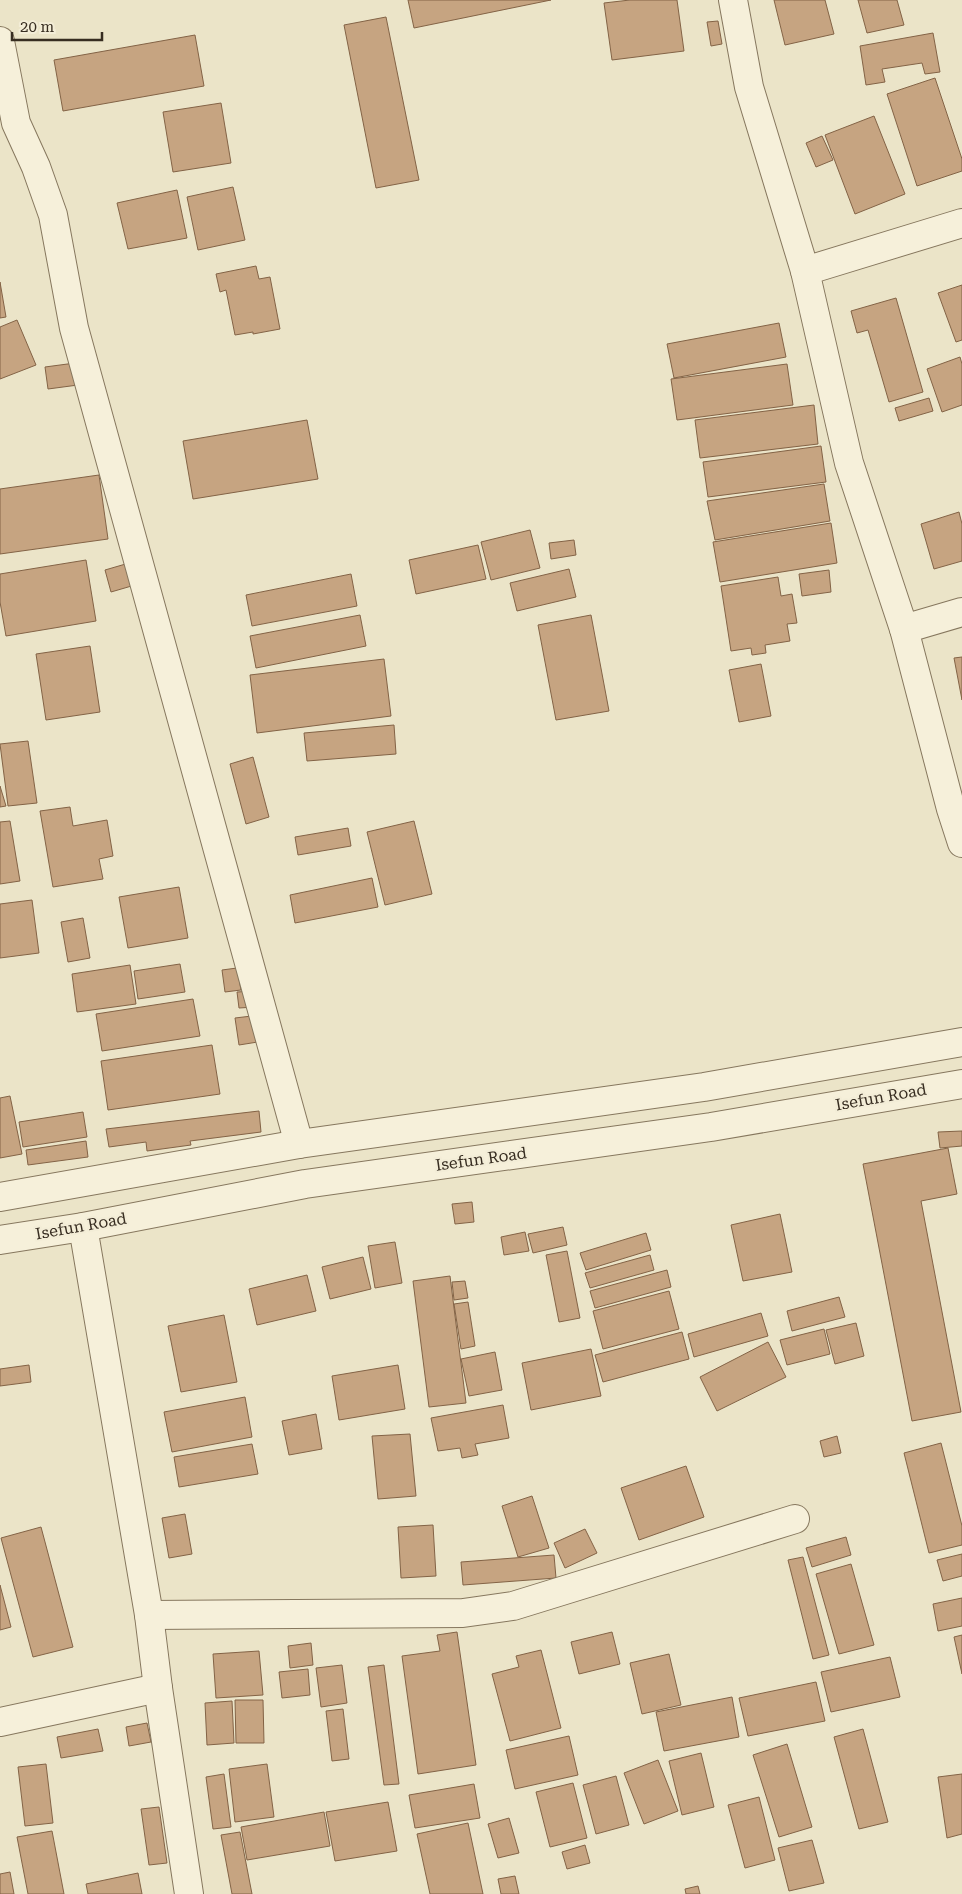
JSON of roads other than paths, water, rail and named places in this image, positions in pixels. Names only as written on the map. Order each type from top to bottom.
[{"type":"street","points":[[733,0],[749,87],[805,271],[849,463],[904,629],[951,809],[962,843]]},
{"type":"street","points":[[0,41],[8,125],[36,167],[53,215],[74,328],[299,1144]]},
{"type":"street","points":[[805,271],[962,223]]},
{"type":"street","points":[[904,629],[962,612]]},
{"type":"street","points":[[0,1198],[299,1144],[704,1087],[962,1042]]},
{"type":"street","name":"Isefun Road","points":[[0,1240],[82,1227],[305,1184],[711,1127],[962,1084]]},
{"type":"street","points":[[82,1227],[149,1614],[158,1688],[189,1894]]},
{"type":"street","points":[[149,1614],[463,1613],[513,1606],[795,1519]]},
{"type":"street","points":[[0,1722],[158,1688]]}]
